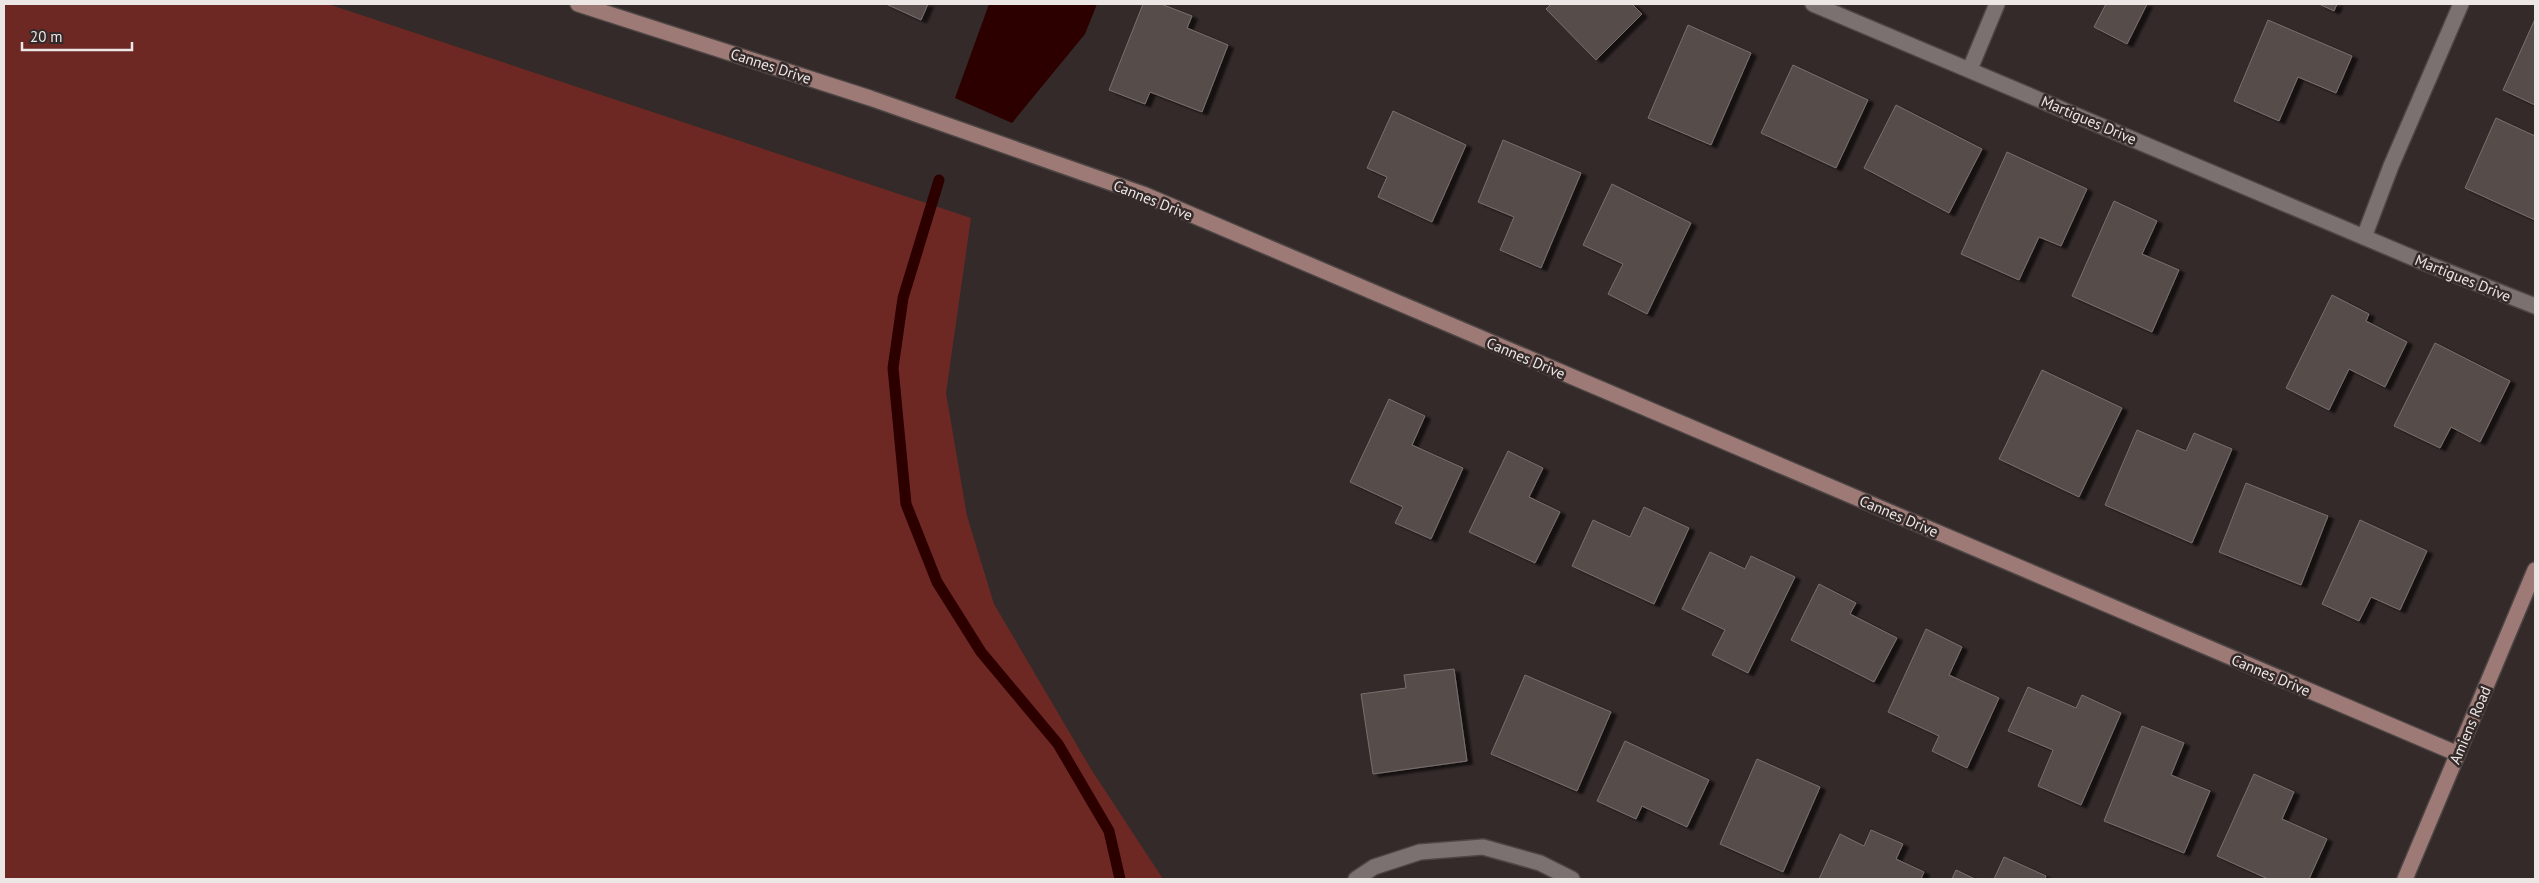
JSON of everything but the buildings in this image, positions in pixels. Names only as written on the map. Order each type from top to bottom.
[{"type":"street","name":"Cannes Drive","points":[[578,4],[870,98],[1142,194],[2458,754]]},
{"type":"street","name":"Martigues Drive","points":[[1813,4],[2364,237],[2535,306]]},
{"type":"street","points":[[1970,69],[1997,4]]},
{"type":"street","points":[[2364,237],[2391,166],[2461,4]]},
{"type":"street","name":"Amiens Road","points":[[2405,879],[2535,570]]},
{"type":"street","points":[[1356,879],[1374,867],[1420,852],[1484,847],[1540,863],[1572,879]]},
{"type":"shaded area","points":[[4,4],[328,4],[971,218],[946,393],[967,516],[994,604],[1091,769],[1163,879],[4,879]]},
{"type":"shaded area","points":[[989,4],[1097,4],[1085,34],[1012,123],[955,98]]},
{"type":"waterway","points":[[939,180],[903,298],[893,368],[906,504],[937,582],[981,652],[1058,744],[1109,831],[1120,879]]}]
